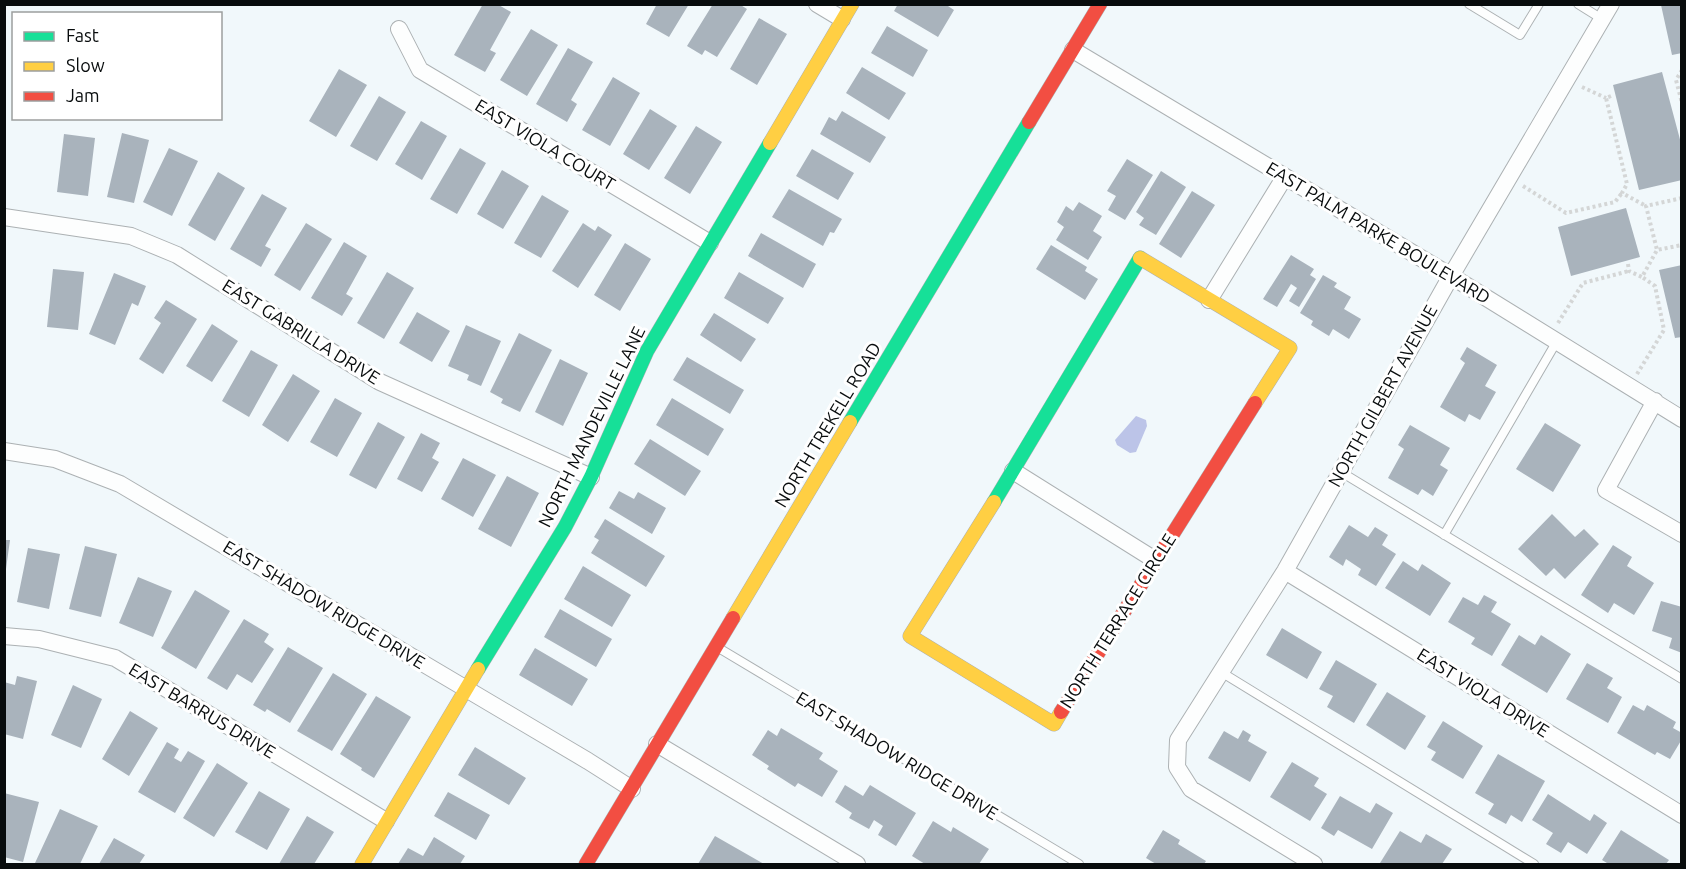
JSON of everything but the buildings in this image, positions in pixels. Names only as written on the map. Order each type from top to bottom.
[{"type":"street","points":[[817,4],[842,19]]},
{"type":"street","name":"NORTH MANDEVILLE LANE","points":[[362,864],[565,527],[591,477],[647,351],[852,4]]},
{"type":"street","name":"NORTH TREKELL ROAD","points":[[586,864],[1100,4]]},
{"type":"street","name":"NORTH GILBERT AVENUE","points":[[1314,864],[1191,789],[1178,767],[1178,740],[1285,571],[1451,276],[1607,12]]},
{"type":"street","name":"EAST VIOLA COURT","points":[[399,29],[420,70],[710,243]]},
{"type":"street","name":"EAST PALM PARKE BOULEVARD","points":[[1072,51],[1451,276],[1682,418]]},
{"type":"street","points":[[1209,300],[1284,178]]},
{"type":"street","name":"EAST GABRILLA DRIVE","points":[[4,217],[131,236],[177,255],[380,382],[591,477]]},
{"type":"street","name":"NORTH TERRACE CIRCLE","points":[[1140,258],[1290,348],[1054,724],[910,636],[1013,471],[1140,258]]},
{"type":"street","points":[[1655,401],[1606,490],[1682,534]]},
{"type":"street","name":"EAST SHADOW RIDGE DRIVE","points":[[4,451],[55,459],[120,484],[632,789]]},
{"type":"street","points":[[1013,471],[1155,560]]},
{"type":"street","name":"EAST VIOLA DRIVE","points":[[1285,571],[1682,815]]},
{"type":"street","name":"EAST BARRUS DRIVE","points":[[4,636],[39,639],[115,658],[386,821]]},
{"type":"street","points":[[657,744],[857,864]]},
{"type":"lane","points":[[1469,4],[1520,35],[1539,4]]},
{"type":"lane","points":[[1578,4],[1607,12]]},
{"type":"lane","points":[[1444,535],[1553,339]]},
{"type":"lane","points":[[1341,472],[1682,679]]},
{"type":"lane","name":"EAST SHADOW RIDGE DRIVE","points":[[716,647],[1078,864]]},
{"type":"lane","points":[[1221,672],[1534,864]]},
{"type":"path","points":[[1682,70],[1676,80],[1682,103]]},
{"type":"path","points":[[1567,79],[1606,98],[1611,96]]},
{"type":"path","points":[[1509,177],[1566,213],[1615,202],[1627,184],[1606,98]]},
{"type":"path","points":[[1622,193],[1646,206],[1682,198]]},
{"type":"path","points":[[1642,277],[1657,250],[1646,206]]},
{"type":"path","points":[[1657,250],[1682,245]]},
{"type":"path","points":[[1628,264],[1629,271]]},
{"type":"path","points":[[1553,339],[1583,283],[1629,271],[1642,277],[1655,286],[1664,330],[1630,386]]},
{"type":"water","points":[[1136,416],[1146,420],[1147,426],[1136,452],[1130,453],[1117,445],[1115,440]]},
{"type":"traffic: fast","points":[[850,422],[1029,122]]},
{"type":"traffic: fast","points":[[478,669],[565,527],[591,477],[647,351],[770,143]]},
{"type":"traffic: fast","points":[[994,502],[1140,258]]},
{"type":"traffic: slow","points":[[770,143],[852,4]]},
{"type":"traffic: slow","points":[[1140,258],[1290,348],[1255,403]]},
{"type":"traffic: slow","points":[[733,618],[850,422]]},
{"type":"traffic: slow","points":[[994,502],[910,636],[1054,724],[1061,712]]},
{"type":"traffic: slow","points":[[362,864],[478,669]]},
{"type":"traffic: jam","points":[[1029,122],[1100,4]]},
{"type":"traffic: jam","points":[[1061,712],[1255,403]]},
{"type":"traffic: jam","points":[[586,864],[733,618]]}]
